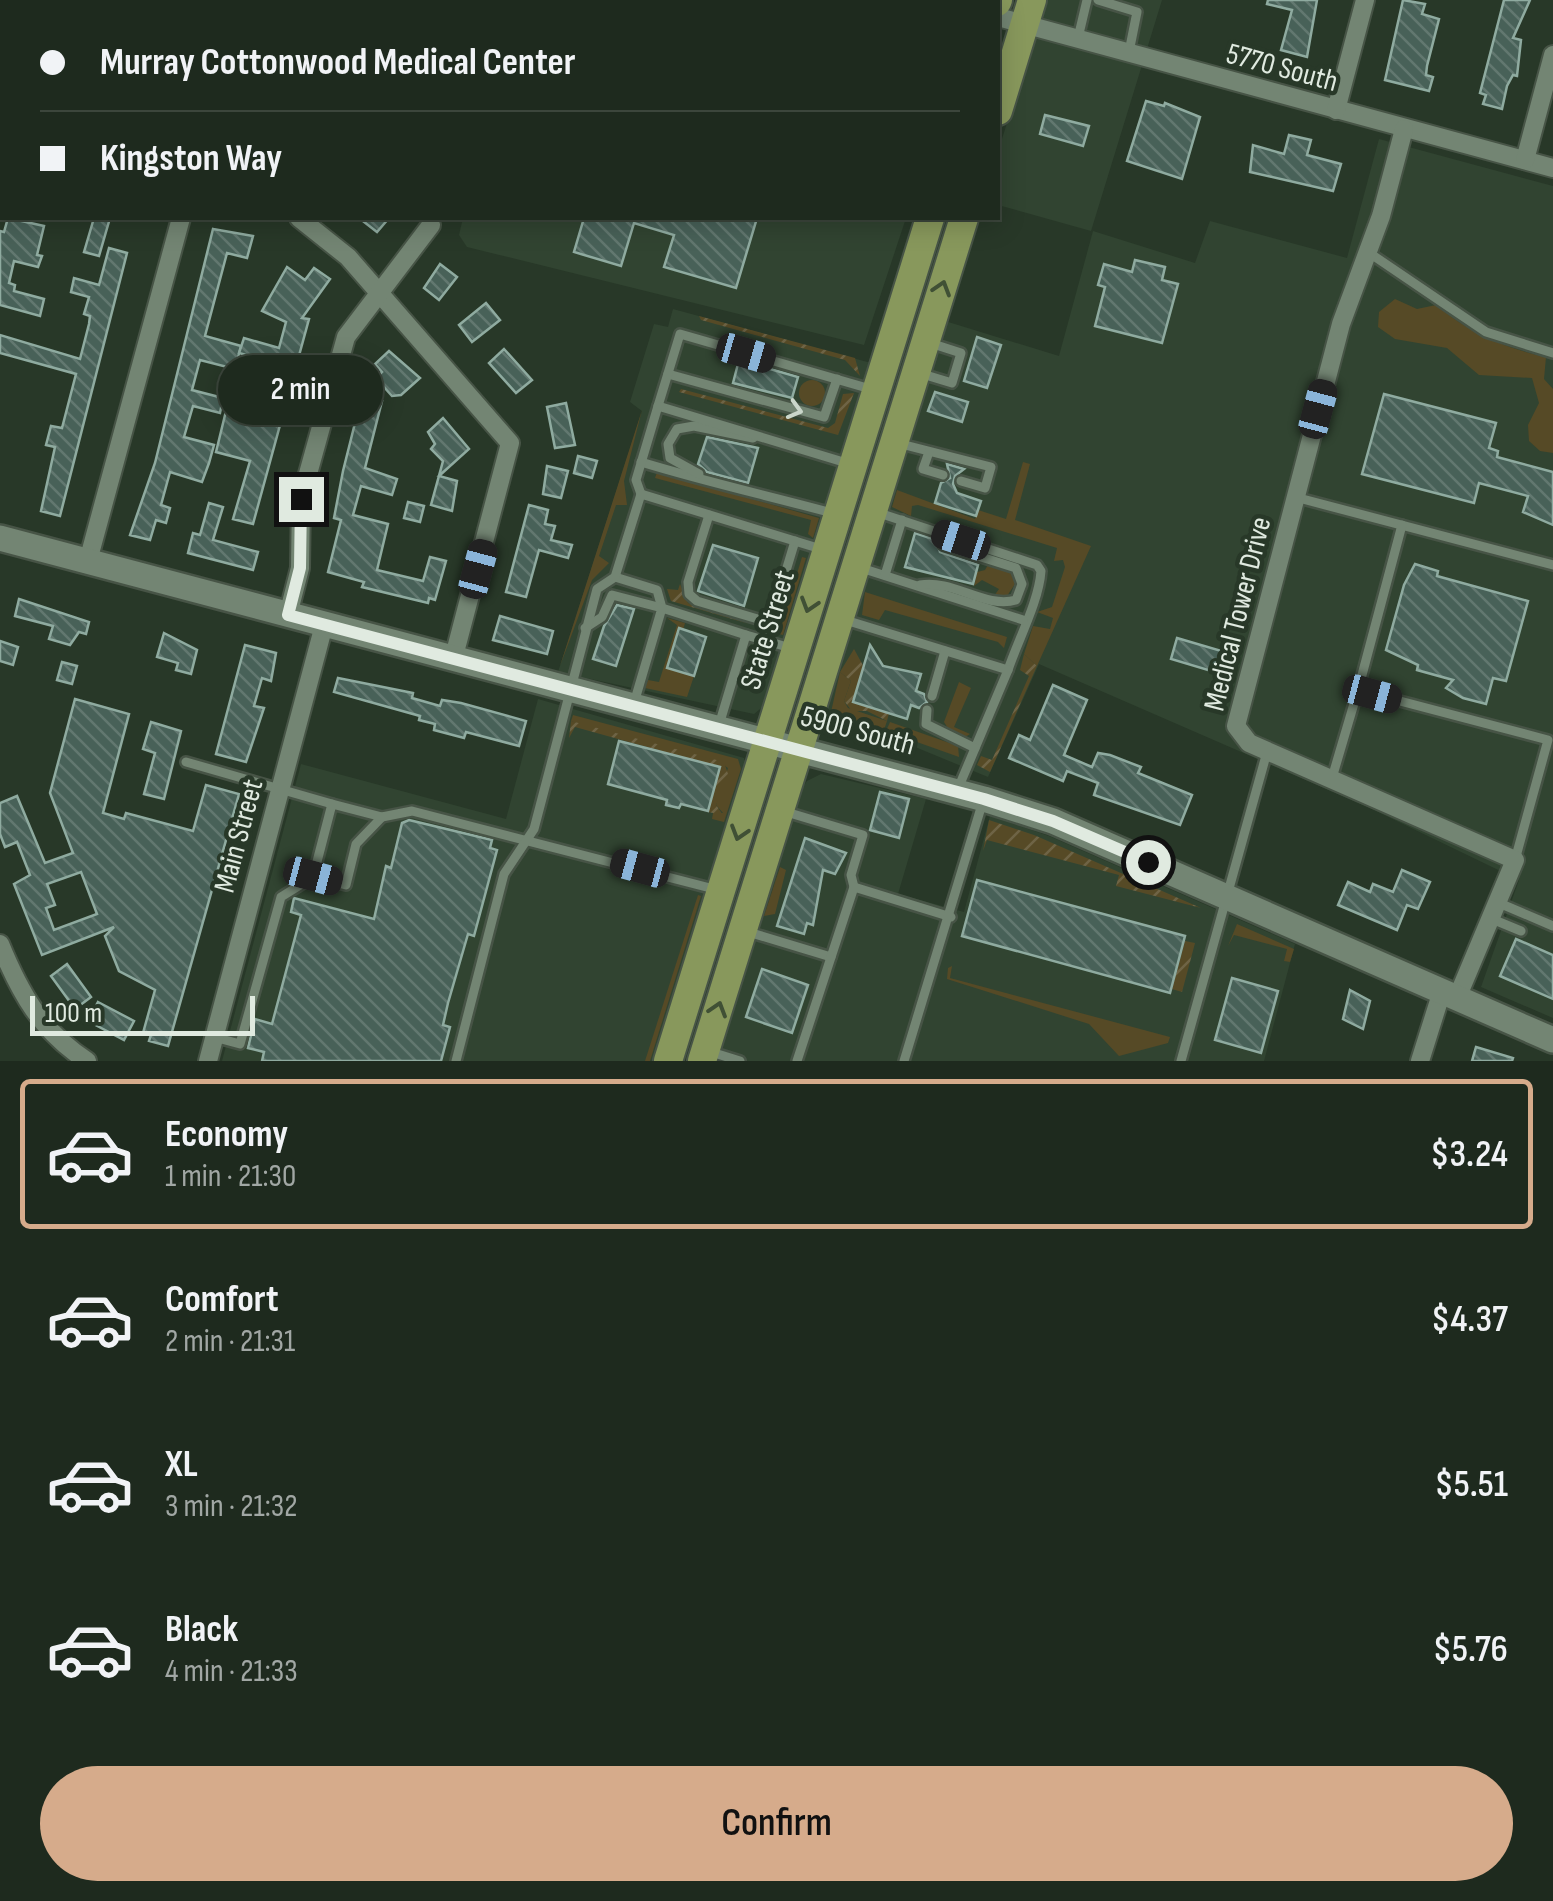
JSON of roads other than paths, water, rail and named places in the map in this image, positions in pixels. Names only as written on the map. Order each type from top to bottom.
[{"type":"main road","points":[[1000,101],[1018,14]]},
{"type":"main road","name":"State Street","points":[[668,1061],[929,220]]},
{"type":"main road","points":[[704,1056],[963,220]]},
{"type":"main road","name":"5900 South","points":[[0,538],[799,748],[1053,821],[1553,1040]]},
{"type":"street","points":[[1336,110],[1366,0]]},
{"type":"street","name":"5770 South","points":[[1018,14],[1078,41],[1553,168]]},
{"type":"street","points":[[1525,160],[1553,55]]},
{"type":"street","name":"Medical Tower Drive","points":[[1404,129],[1295,497],[1236,722],[1242,738],[1267,752],[1516,860]]},
{"type":"street","points":[[88,562],[180,220]]},
{"type":"street","points":[[302,220],[331,239],[510,443],[453,660]]},
{"type":"street","points":[[288,615],[300,568],[301,499],[346,336],[431,225]]},
{"type":"street","name":"Main Street","points":[[208,1061],[324,625]]},
{"type":"street","points":[[1420,1061],[1449,994],[1495,911],[1516,860]]},
{"type":"street","points":[[1,947],[36,1017],[87,1061]]},
{"type":"lane","points":[[1078,41],[1087,0]]},
{"type":"lane","points":[[1098,0],[1138,12],[1128,55]]},
{"type":"lane","points":[[1365,251],[1486,332],[1553,353]]},
{"type":"lane","points":[[456,1061],[504,874],[534,829],[597,589],[615,577],[641,494],[636,480],[680,334],[876,390]]},
{"type":"lane","points":[[668,374],[824,417],[837,379]]},
{"type":"lane","points":[[658,406],[853,465]]},
{"type":"lane","points":[[743,491],[682,467],[670,458],[668,444],[676,429],[686,425],[761,438]]},
{"type":"lane","points":[[894,442],[991,467],[985,488],[961,480]]},
{"type":"lane","points":[[928,452],[923,470],[943,475]]},
{"type":"lane","points":[[641,462],[838,515]]},
{"type":"lane","points":[[641,494],[826,551]]},
{"type":"lane","points":[[1295,497],[1553,566]]},
{"type":"lane","points":[[873,511],[1037,566],[1041,571],[1038,594],[1024,620],[1008,670],[957,792]]},
{"type":"lane","points":[[710,515],[688,582],[689,594],[696,601],[770,624]]},
{"type":"lane","points":[[902,520],[914,536]]},
{"type":"lane","points":[[886,575],[902,520]]},
{"type":"lane","points":[[1331,780],[1402,525]]},
{"type":"lane","points":[[765,640],[795,541]]},
{"type":"lane","points":[[943,545],[1016,568],[1022,584],[1016,600],[1024,620]]},
{"type":"lane","points":[[856,566],[1024,620]]},
{"type":"lane","points":[[615,577],[658,590],[662,608],[633,706]]},
{"type":"lane","points":[[920,586],[938,582],[1005,602],[1016,600]]},
{"type":"lane","points":[[585,628],[602,618],[612,595],[796,650]]},
{"type":"lane","points":[[839,618],[1008,670]]},
{"type":"lane","points":[[718,728],[746,634]]},
{"type":"lane","points":[[932,696],[946,651]]},
{"type":"lane","points":[[1358,690],[1548,740],[1516,860]]},
{"type":"lane","points":[[927,710],[926,724],[975,748]]},
{"type":"lane","points":[[1180,1061],[1267,752]]},
{"type":"lane","points":[[186,762],[382,817],[412,811],[720,891]]},
{"type":"lane","points":[[904,1061],[984,799]]},
{"type":"lane","points":[[214,1037],[240,1044],[281,897],[313,876],[332,804]]},
{"type":"lane","points":[[780,810],[863,835],[851,875],[854,887],[797,1061]]},
{"type":"lane","points":[[313,876],[346,885],[356,844],[382,817]]},
{"type":"lane","points":[[854,887],[951,917]]},
{"type":"lane","points":[[254,890],[281,897]]},
{"type":"lane","points":[[1495,911],[1553,926]]},
{"type":"lane","points":[[1495,911],[1521,932]]},
{"type":"lane","points":[[743,930],[830,957]]},
{"type":"lane","points":[[228,984],[255,992]]},
{"type":"lane","points":[[704,1056],[740,1061]]}]
